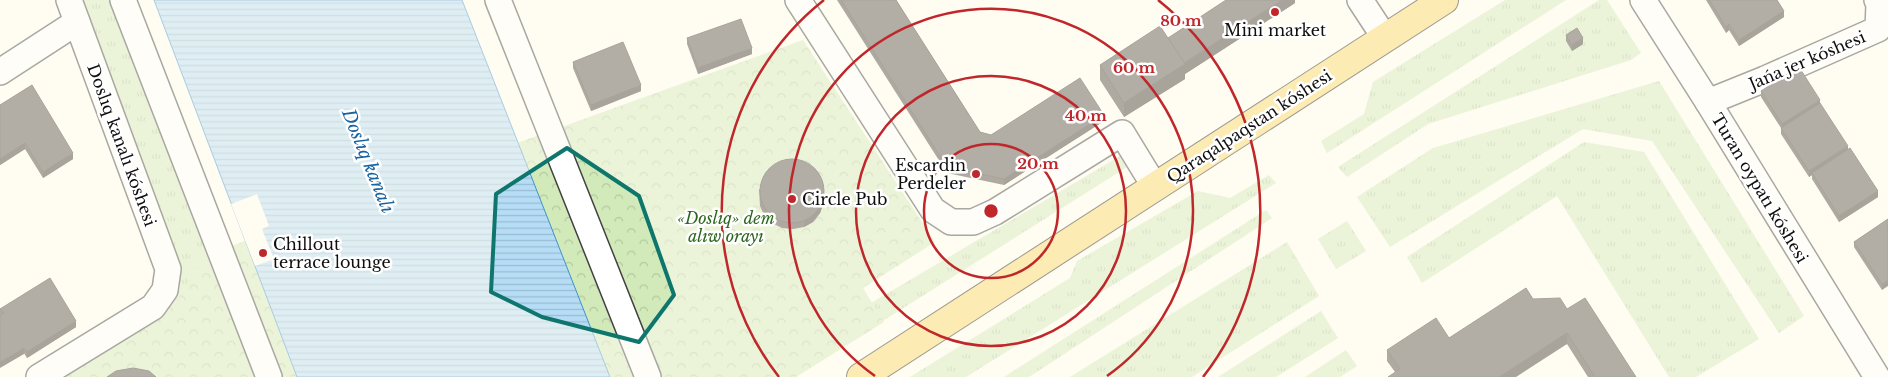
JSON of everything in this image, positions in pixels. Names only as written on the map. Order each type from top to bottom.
[{"type":"main road","name":"Qaraqalpaqstan kóshesi","points":[[861,377],[1444,0]]},
{"type":"street","points":[[123,0],[268,377]]},
{"type":"street","points":[[498,0],[648,377]]},
{"type":"street","points":[[798,0],[933,210],[951,222],[973,222],[995,212],[1122,133],[1155,187]]},
{"type":"street","points":[[1360,0],[1385,38]]},
{"type":"street","name":"Turan oypatı kóshesi","points":[[1643,0],[1877,377]]},
{"type":"street","name":"Jańa jer kóshesi","points":[[1708,102],[1878,29],[1879,4],[1877,0]]},
{"type":"street","points":[[0,72],[73,11]]},
{"type":"street","name":"Doslıq kanalı kóshesi","points":[[39,377],[153,308],[165,290],[168,269],[73,11]]},
{"type":"highlighted area","points":[[567,148],[639,196],[674,295],[639,342],[542,317],[491,292],[496,194]]},
{"type":"green space","points":[[81,0],[115,0],[212,260],[149,366],[70,377],[170,307],[180,288],[179,263]]},
{"type":"green space","points":[[1505,0],[1566,0],[1327,153],[1321,141],[1364,114],[1373,82]]},
{"type":"green space","points":[[1599,0],[1607,0],[1641,53],[1631,60],[1428,124],[1347,177],[1338,167]]},
{"type":"green space","name":"«Doslıq» dem alıw orayı","points":[[803,40],[935,242],[863,288],[884,322],[796,377],[55,377],[177,300],[206,255]]},
{"type":"green space","points":[[1659,81],[1804,316],[1779,333],[1652,141],[1583,129],[1390,247],[1357,197],[1433,148]]},
{"type":"green space","points":[[1584,142],[1644,152],[1759,339],[1696,377],[1669,377],[1557,196],[1422,283],[1407,257]]},
{"type":"green space","points":[[1120,156],[1127,167],[794,377],[751,377],[749,375]]},
{"type":"green space","points":[[1269,175],[1276,183],[966,377],[910,377],[1070,278],[1077,261],[1198,191],[1230,198]]},
{"type":"green space","points":[[1266,210],[1272,218],[1029,377],[1004,377]]},
{"type":"green space","points":[[1347,221],[1366,251],[1336,269],[1318,239]]},
{"type":"green space","points":[[1287,242],[1319,296],[1192,377],[1070,377]]},
{"type":"green space","points":[[1321,311],[1338,338],[1276,377],[1218,377]]},
{"type":"green space","points":[[1346,350],[1357,366],[1340,377],[1305,377]]},
{"type":"water","name":"Doslıq kanalı","points":[[154,0],[462,0],[610,377],[297,377]]},
{"type":"pier","points":[[257,194],[269,226],[262,229],[274,259],[255,266],[231,204]]},
{"type":"building","points":[[841,0],[896,0],[980,132],[991,135],[1080,78],[1104,115],[1004,179],[947,167]]},
{"type":"building","points":[[1226,0],[1282,0],[1184,63],[1168,38]]},
{"type":"building","points":[[1709,0],[1777,0],[1784,11],[1739,40],[1729,24],[1726,27]]},
{"type":"building","points":[[741,19],[752,48],[698,68],[687,38]]},
{"type":"building","points":[[1160,26],[1185,64],[1124,103],[1100,65]]},
{"type":"building","points":[[1577,28],[1583,38],[1572,45],[1566,35]]},
{"type":"building","points":[[623,42],[641,85],[591,105],[573,62]]},
{"type":"building","points":[[1799,67],[1820,100],[1782,124],[1761,91]]},
{"type":"building","points":[[32,85],[73,153],[43,172],[25,143],[0,159],[0,105]]},
{"type":"building","points":[[1820,103],[1848,146],[1809,171],[1781,128]]},
{"type":"building","points":[[1850,148],[1878,191],[1839,216],[1812,173]]},
{"type":"building","name":"Circle Pub","points":[[786,159],[798,159],[815,168],[822,179],[824,191],[822,203],[815,214],[798,223],[786,223],[774,218],[765,209],[760,197],[760,185],[765,173],[774,164]]},
{"type":"building","points":[[1888,219],[1888,280],[1882,284],[1854,242]]},
{"type":"building","points":[[50,278],[76,321],[27,352],[24,348],[0,362],[0,315],[4,313],[0,309]]},
{"type":"building","points":[[1526,288],[1533,299],[1560,298],[1567,309],[1585,298],[1636,377],[1595,377],[1567,333],[1499,377],[1388,377],[1400,369],[1387,350],[1436,318],[1449,338]]},
{"type":"building","points":[[133,368],[149,371],[156,377],[107,377],[116,371]]},
{"type":"place","name":"Mini market","points":[[1275,12]]},
{"type":"place","name":"Escardin Perdeler","points":[[976,174]]},
{"type":"place","name":"Circle Pub","points":[[792,199]]},
{"type":"place","name":"Chillout terrace lounge","points":[[263,253]]}]
